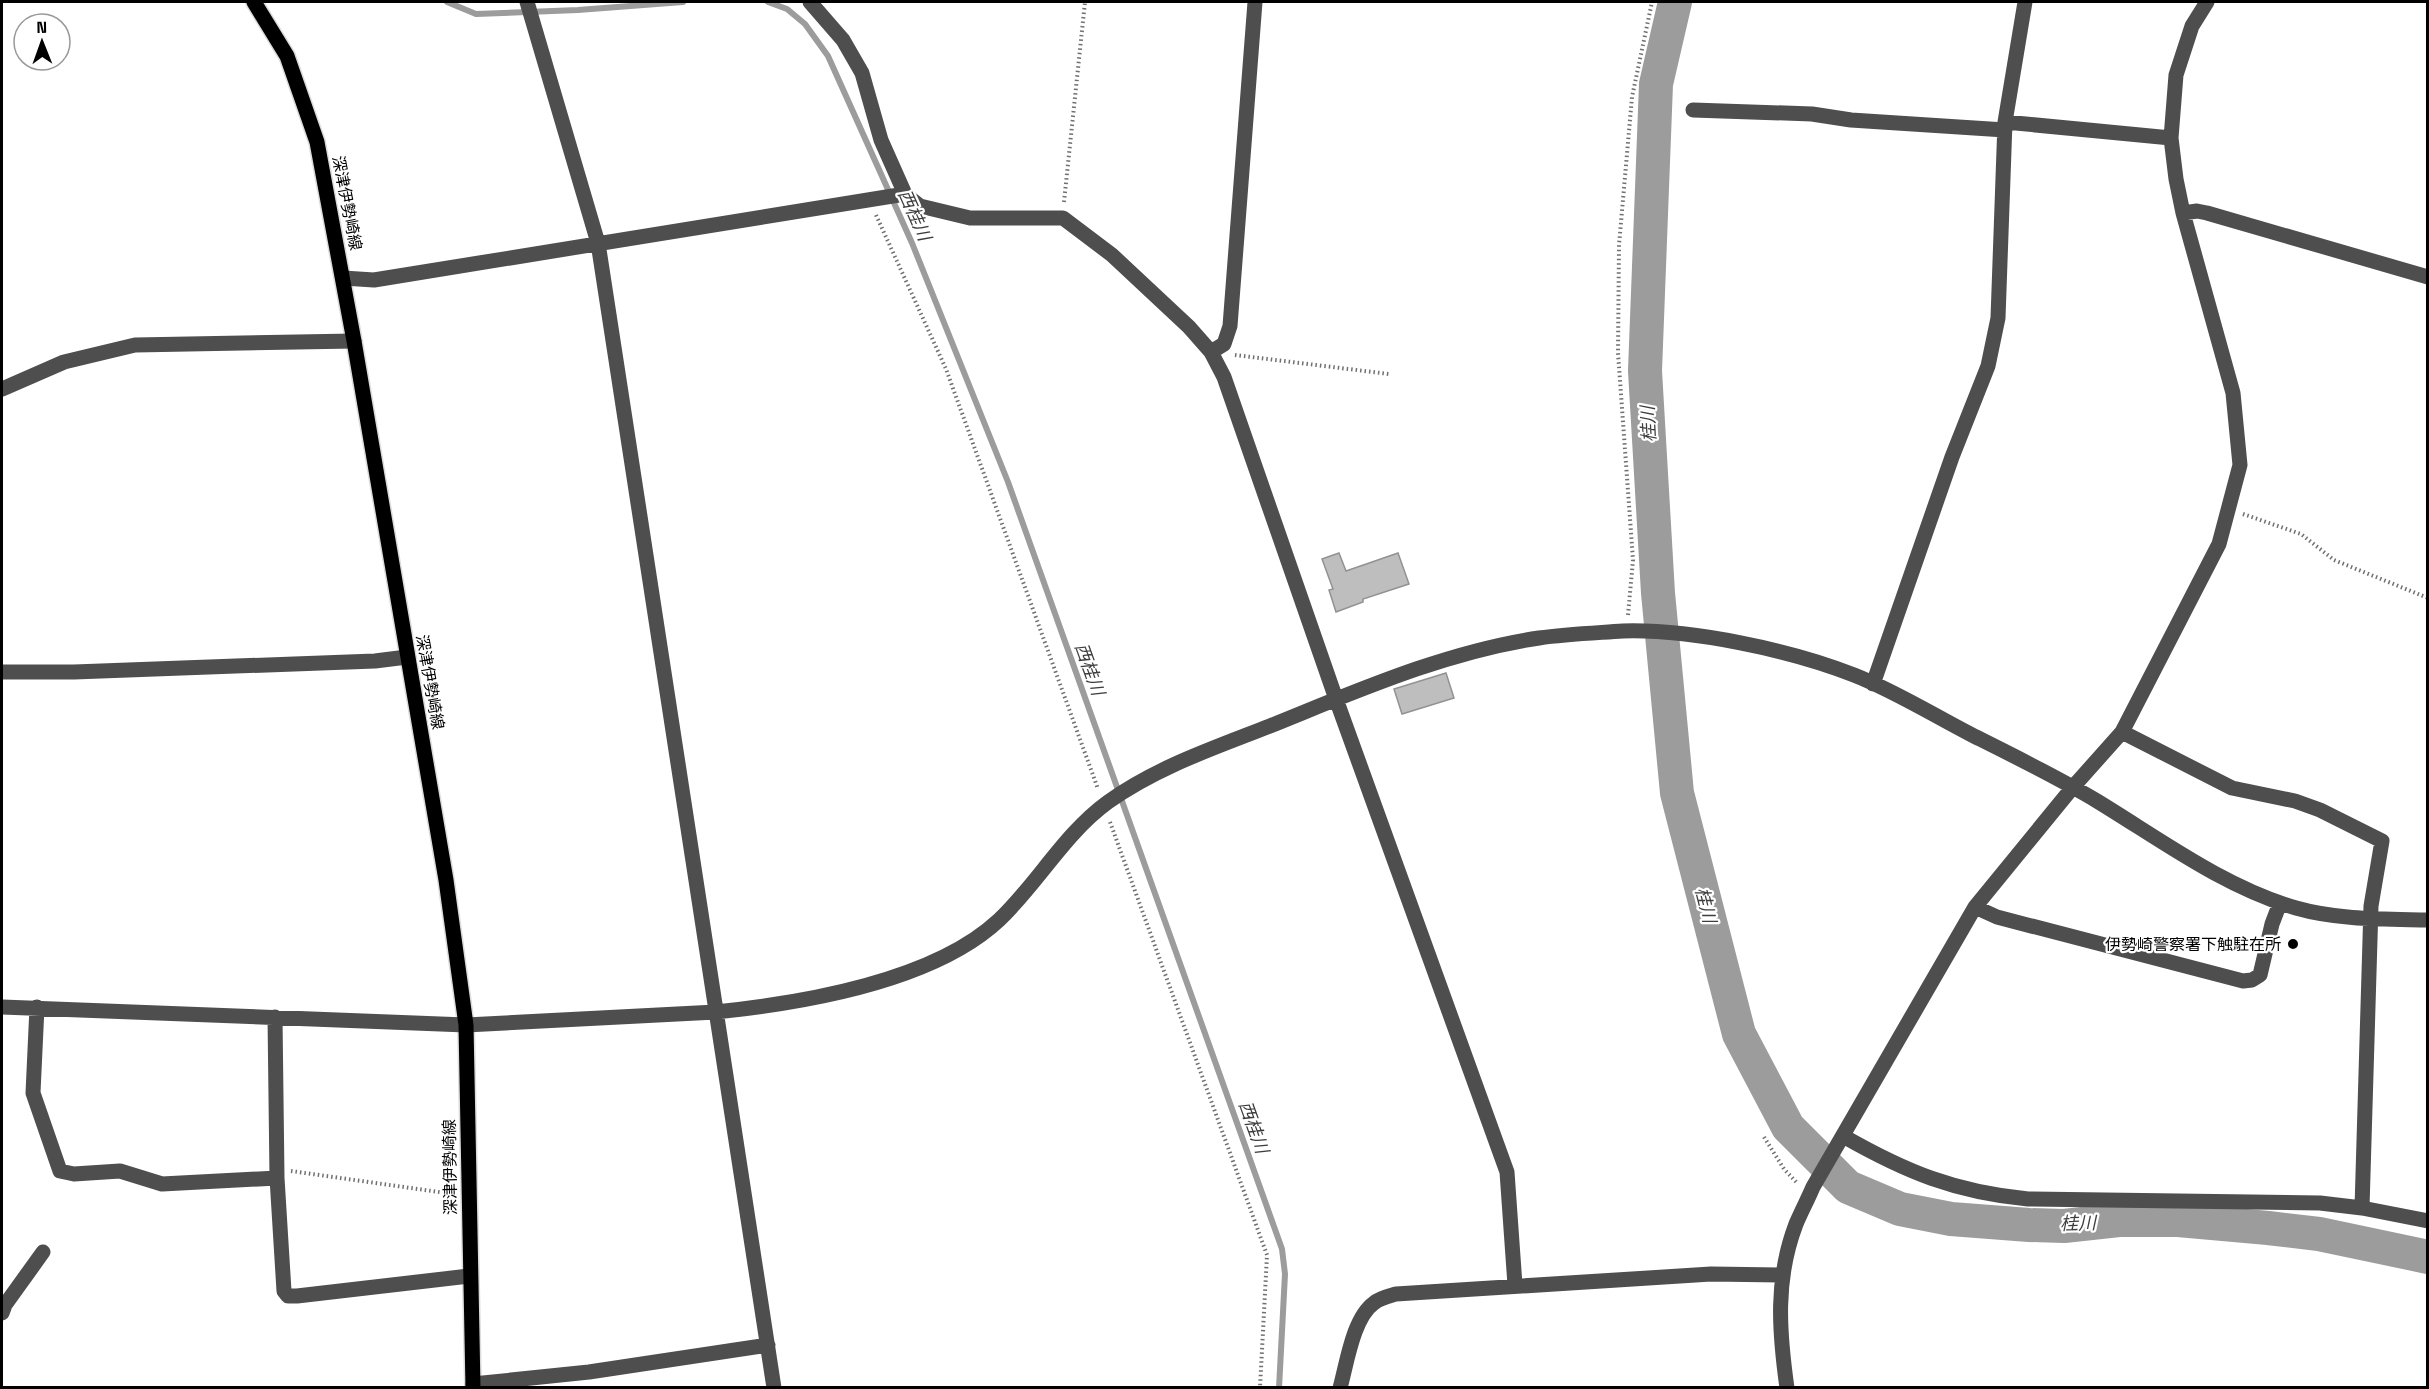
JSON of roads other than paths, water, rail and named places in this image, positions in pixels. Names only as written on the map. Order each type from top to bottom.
[{"type":"main road","name":"深津伊勢崎線","points":[[254,2],[287,56],[317,142],[343,278],[446,880],[466,1025],[473,1386]]},
{"type":"street","points":[[527,2],[598,243],[774,1388]]},
{"type":"street","points":[[810,2],[843,40],[862,73],[881,140],[902,194],[920,206],[970,218],[1063,218],[1112,255],[1189,327],[1211,352],[1224,377],[1336,699],[1507,1172],[1515,1285]]},
{"type":"street","points":[[1211,352],[1224,344],[1230,326],[1255,2]]},
{"type":"street","points":[[1873,684],[1952,457],[1988,366],[1998,318],[2005,126],[2025,2]]},
{"type":"street","points":[[1787,1388],[1779,1317],[1781,1275],[1796,1223],[1812,1190],[1975,908],[2073,787],[2122,732],[2219,544],[2240,465],[2233,393],[2183,213],[2171,138],[2176,75],[2192,26],[2207,2]]},
{"type":"street","points":[[1693,110],[1812,114],[1851,120],[2005,126],[2171,138]]},
{"type":"street","points":[[343,278],[374,280],[902,194]]},
{"type":"street","points":[[2183,213],[2197,211],[2207,213],[2427,277]]},
{"type":"street","points":[[2,389],[64,362],[135,345],[354,341]]},
{"type":"street","points":[[2,1007],[450,1022],[466,1025],[716,1012],[785,1003],[876,981],[921,967],[963,948],[1002,917],[1074,832],[1108,802],[1126,790],[1189,758],[1410,671],[1506,644],[1567,634],[1633,631],[1695,636],[1794,656],[1853,674],[2073,787],[2235,885],[2280,903],[2311,912],[2372,919],[2427,920]]},
{"type":"street","points":[[2,672],[375,661],[407,657]]},
{"type":"street","points":[[2122,732],[2232,788],[2295,801],[2320,810],[2382,841],[2371,906],[2362,1208]]},
{"type":"street","points":[[1975,908],[1997,917],[2243,981],[2252,980],[2260,975],[2272,924],[2280,903]]},
{"type":"street","points":[[37,1007],[33,1092],[60,1171],[74,1174],[120,1172],[162,1184],[277,1174]]},
{"type":"street","points":[[275,1017],[277,1174],[284,1291],[288,1296],[470,1276]]},
{"type":"street","points":[[1841,1140],[1949,1185],[1989,1195],[2028,1199],[2320,1203],[2362,1208],[2427,1221]]},
{"type":"street","points":[[2,1313],[5,1305],[43,1252]]},
{"type":"street","points":[[1340,1388],[1356,1330],[1373,1303],[1396,1294],[1711,1274],[1781,1275]]},
{"type":"street","points":[[473,1386],[589,1372],[768,1345]]},
{"type":"waterway","name":"西桂川","points":[[447,2],[476,14],[578,10],[683,2]]},
{"type":"waterway","name":"西桂川","points":[[768,2],[787,9],[805,24],[828,56],[912,243],[1008,482],[1282,1249],[1285,1274],[1279,1388]]},
{"type":"waterway","name":"桂川","points":[[1675,2],[1656,84],[1645,371],[1658,593],[1677,793],[1739,1034],[1788,1127],[1848,1187],[1900,1209],[1951,1219],[2029,1225],[2064,1226],[2119,1220],[2178,1220],[2268,1228],[2319,1234],[2428,1257]]},
{"type":"place","name":"伊勢崎警察署下触駐在所","points":[[2293,944]]}]
